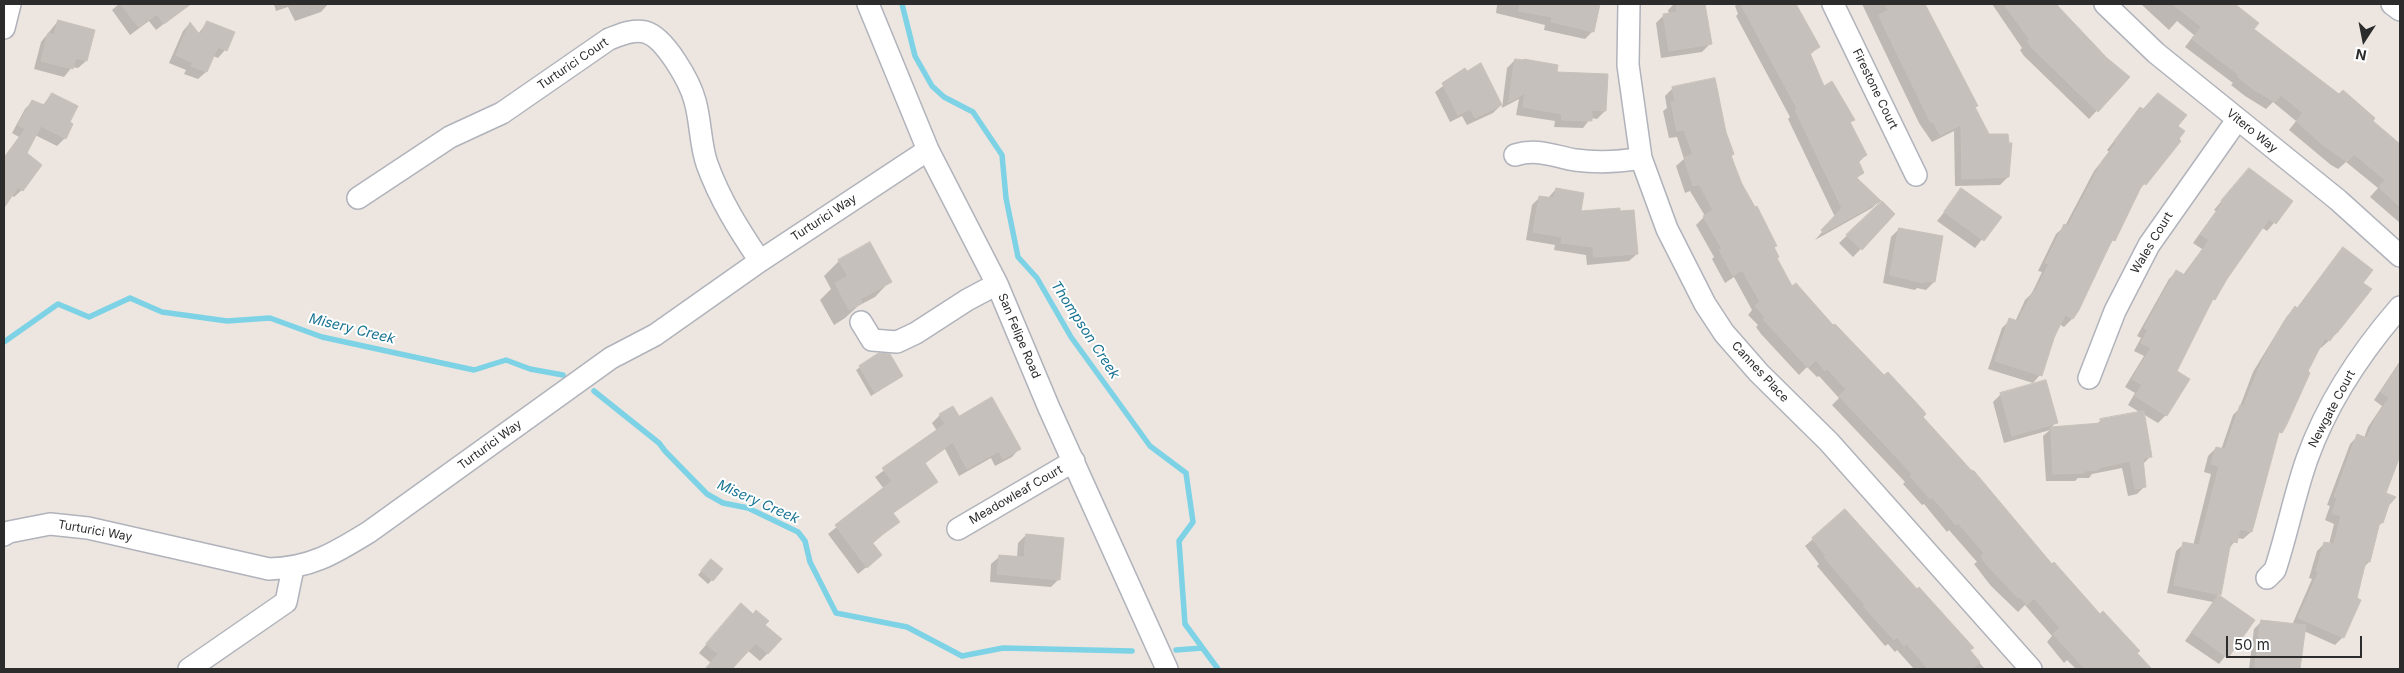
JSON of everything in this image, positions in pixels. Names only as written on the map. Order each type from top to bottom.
[{"type":"street","points":[[4,28],[10,4]]},
{"type":"street","name":"San Felipe Road","points":[[868,4],[928,150],[997,284],[1167,669]]},
{"type":"street","name":"Cannes Place","points":[[1629,4],[1628,65],[1641,158],[1667,229],[1694,285],[1720,326],[1767,382],[1829,442],[2031,669]]},
{"type":"street","name":"Firestone Court","points":[[1832,4],[1916,175]]},
{"type":"street","name":"Vitero Way","points":[[2105,4],[2156,53],[2338,200],[2400,256]]},
{"type":"street","points":[[2392,4],[2400,10]]},
{"type":"street","name":"Turturici Court","points":[[358,198],[450,138],[502,113],[609,39],[625,32],[646,32],[659,41],[686,79],[695,100],[703,148],[713,179],[734,222],[760,261]]},
{"type":"street","name":"Wales Court","points":[[2089,378],[2115,311],[2149,245],[2237,120]]},
{"type":"street","name":"Turturici Way","points":[[4,535],[9,532],[50,524],[88,528],[269,569],[293,568],[334,553],[370,532],[611,358],[655,335],[760,261],[928,150]]},
{"type":"street","points":[[1515,155],[1536,151],[1573,160],[1609,162],[1641,158]]},
{"type":"street","points":[[861,322],[872,340],[897,342],[916,333],[967,300],[997,284]]},
{"type":"street","name":"Newgate Court","points":[[2267,578],[2275,570],[2299,482],[2320,426],[2364,352],[2400,307]]},
{"type":"street","name":"Meadowleaf Court","points":[[958,529],[1074,461]]},
{"type":"street","points":[[189,669],[286,602],[293,568]]},
{"type":"building","points":[[121,4],[191,4],[164,24],[157,14],[139,27]]},
{"type":"building","points":[[1520,4],[1600,4],[1594,32],[1551,22],[1552,17],[1519,11]]},
{"type":"building","points":[[1676,4],[1705,4],[1712,44],[1669,51],[1663,14],[1677,12]]},
{"type":"building","points":[[1741,4],[1796,4],[1820,47],[1810,53],[1824,86],[1832,81],[1855,120],[1850,122],[1867,155],[1858,160],[1864,173],[1856,177],[1881,201],[1823,233],[1821,230],[1842,208],[1795,110],[1797,109]]},
{"type":"building","points":[[1885,4],[1925,4],[1978,106],[1975,107],[1989,134],[2008,134],[2009,143],[2012,143],[2009,177],[1962,179],[1961,125],[1940,135],[1933,122],[1931,123],[1879,15],[1888,10]]},
{"type":"building","points":[[2004,4],[2056,4],[2107,58],[2130,77],[2098,112],[2032,48],[2027,41],[2029,39]]},
{"type":"building","points":[[2173,4],[2235,4],[2259,23],[2254,29],[2339,94],[2343,90],[2375,118],[2373,121],[2400,144],[2400,207],[2379,187],[2385,180],[2354,154],[2347,162],[2323,145],[2296,121],[2303,113],[2281,95],[2275,102],[2253,89],[2238,77],[2239,75],[2192,39],[2201,27]]},
{"type":"building","points":[[58,20],[95,30],[87,61],[76,58],[73,69],[41,61],[48,33],[54,35]]},
{"type":"building","points":[[207,21],[235,32],[227,51],[218,47],[207,72],[191,66],[193,63],[176,55],[190,22],[200,35]]},
{"type":"building","points":[[1515,59],[1558,65],[1557,72],[1608,74],[1606,111],[1592,110],[1592,121],[1562,120],[1562,114],[1523,107],[1525,93],[1509,102]]},
{"type":"building","points":[[1481,63],[1502,105],[1475,118],[1470,109],[1458,115],[1442,83],[1465,68],[1467,71]]},
{"type":"building","points":[[1715,78],[1726,132],[1734,154],[1731,156],[1742,184],[1755,207],[1757,206],[1777,246],[1774,247],[1779,257],[1777,258],[1792,286],[1796,283],[1833,325],[1835,324],[1884,375],[1888,372],[1923,410],[1926,414],[1923,417],[1974,471],[2052,564],[2054,562],[2100,614],[2103,611],[2140,651],[2137,653],[2152,669],[2085,669],[2053,634],[2060,628],[2034,598],[2027,605],[2020,597],[2018,598],[1986,564],[1981,556],[1984,553],[1958,523],[1956,525],[1932,497],[1930,499],[1910,476],[1912,474],[1839,396],[1846,389],[1827,369],[1825,371],[1816,360],[1808,368],[1763,319],[1765,317],[1755,306],[1760,302],[1742,270],[1733,276],[1719,250],[1722,249],[1703,216],[1713,210],[1699,184],[1693,186],[1684,158],[1693,154],[1684,130],[1677,131],[1671,102],[1675,101],[1672,87]]},
{"type":"building","points":[[52,93],[78,106],[70,122],[73,124],[66,139],[41,126],[27,153],[42,165],[23,191],[18,187],[4,208],[4,158],[25,129],[18,125],[32,100],[44,105]]},
{"type":"building","points":[[2158,93],[2187,115],[2178,126],[2185,131],[2179,139],[2181,141],[2146,185],[2143,183],[2115,241],[2112,240],[2079,310],[2073,319],[2065,315],[2054,338],[2042,376],[1995,361],[2009,318],[2018,321],[2049,264],[2045,263],[2064,224],[2068,226],[2102,161],[2116,143],[2114,141],[2140,107],[2143,109]]},
{"type":"building","points":[[2249,168],[2293,201],[2276,224],[2269,219],[2227,279],[2215,300],[2213,299],[2177,371],[2190,379],[2167,416],[2135,396],[2142,385],[2132,379],[2151,348],[2141,343],[2148,330],[2144,328],[2176,270],[2185,275],[2209,240],[2200,234],[2223,202],[2221,201]]},
{"type":"building","points":[[1556,188],[1584,193],[1581,211],[1620,208],[1620,211],[1634,210],[1638,254],[1594,257],[1593,247],[1561,243],[1562,237],[1533,232],[1539,196],[1554,198]]},
{"type":"building","points":[[1961,188],[2002,217],[1984,241],[1944,212]]},
{"type":"building","points":[[1882,201],[1895,214],[1862,250],[1846,235]]},
{"type":"building","points":[[1899,228],[1943,236],[1935,282],[1924,281],[1924,283],[1890,275]]},
{"type":"building","points":[[870,242],[892,282],[860,299],[862,303],[849,310],[835,283],[848,276],[838,260]]},
{"type":"building","points":[[2343,247],[2373,270],[2363,283],[2372,289],[2330,341],[2325,338],[2308,371],[2310,373],[2287,424],[2282,433],[2279,432],[2252,532],[2240,529],[2237,543],[2231,541],[2221,595],[2174,585],[2183,542],[2199,545],[2219,466],[2211,464],[2216,447],[2225,449],[2240,405],[2243,407],[2261,363],[2283,323],[2295,306],[2297,308]]},
{"type":"building","points":[[879,353],[890,354],[903,376],[875,393],[859,366]]},
{"type":"building","points":[[2400,364],[2400,456],[2386,493],[2396,497],[2389,505],[2383,523],[2380,522],[2370,562],[2366,561],[2357,598],[2361,600],[2344,638],[2298,618],[2319,571],[2316,571],[2324,542],[2334,544],[2341,516],[2332,513],[2337,498],[2334,497],[2357,434],[2367,438],[2376,417],[2389,398],[2381,392]]},
{"type":"building","points":[[2046,380],[2058,423],[2012,436],[2000,393]]},
{"type":"building","points":[[992,397],[1021,449],[1003,459],[999,451],[967,469],[953,442],[925,463],[938,482],[893,513],[900,522],[872,542],[882,555],[867,568],[835,525],[892,481],[882,468],[945,424],[939,414],[953,406],[959,416]]},
{"type":"building","points":[[2144,411],[2152,457],[2143,458],[2146,487],[2135,489],[2130,461],[2098,468],[2098,470],[2084,471],[2084,473],[2053,474],[2051,427],[2101,423],[2100,419]]},
{"type":"building","points":[[1845,509],[1917,589],[1919,587],[1974,648],[1970,650],[1980,662],[1972,669],[1928,669],[1906,643],[1904,646],[1897,637],[1894,640],[1863,606],[1865,605],[1824,557],[1826,556],[1812,538]]},
{"type":"building","points":[[1026,534],[1064,538],[1060,580],[997,574],[999,555],[1024,557]]},
{"type":"building","points":[[711,559],[723,569],[713,581],[701,571]]},
{"type":"building","points":[[2219,595],[2255,620],[2228,658],[2192,632]]},
{"type":"building","points":[[741,603],[753,614],[756,610],[769,621],[765,625],[782,639],[768,654],[756,643],[732,669],[705,669],[718,654],[706,644]]},
{"type":"building","points":[[2261,620],[2306,625],[2300,669],[2255,667]]},
{"type":"waterway","name":"Thompson Creek","points":[[902,4],[915,56],[932,86],[944,97],[973,112],[1002,155],[1006,198],[1018,257],[1037,278],[1071,337],[1150,446],[1186,473],[1193,522],[1179,541],[1185,624],[1218,669]]},
{"type":"waterway","name":"Misery Creek","points":[[4,342],[58,304],[89,317],[130,298],[162,312],[227,321],[270,318],[322,337],[474,370],[506,360],[530,369],[563,375]]},
{"type":"waterway","name":"Misery Creek","points":[[594,391],[659,443],[707,494],[723,503],[748,508],[798,532],[805,541],[810,562],[836,613],[907,627],[962,656],[1003,648],[1132,651]]},
{"type":"waterway","name":"Misery Creek","points":[[1176,650],[1202,648]]}]
